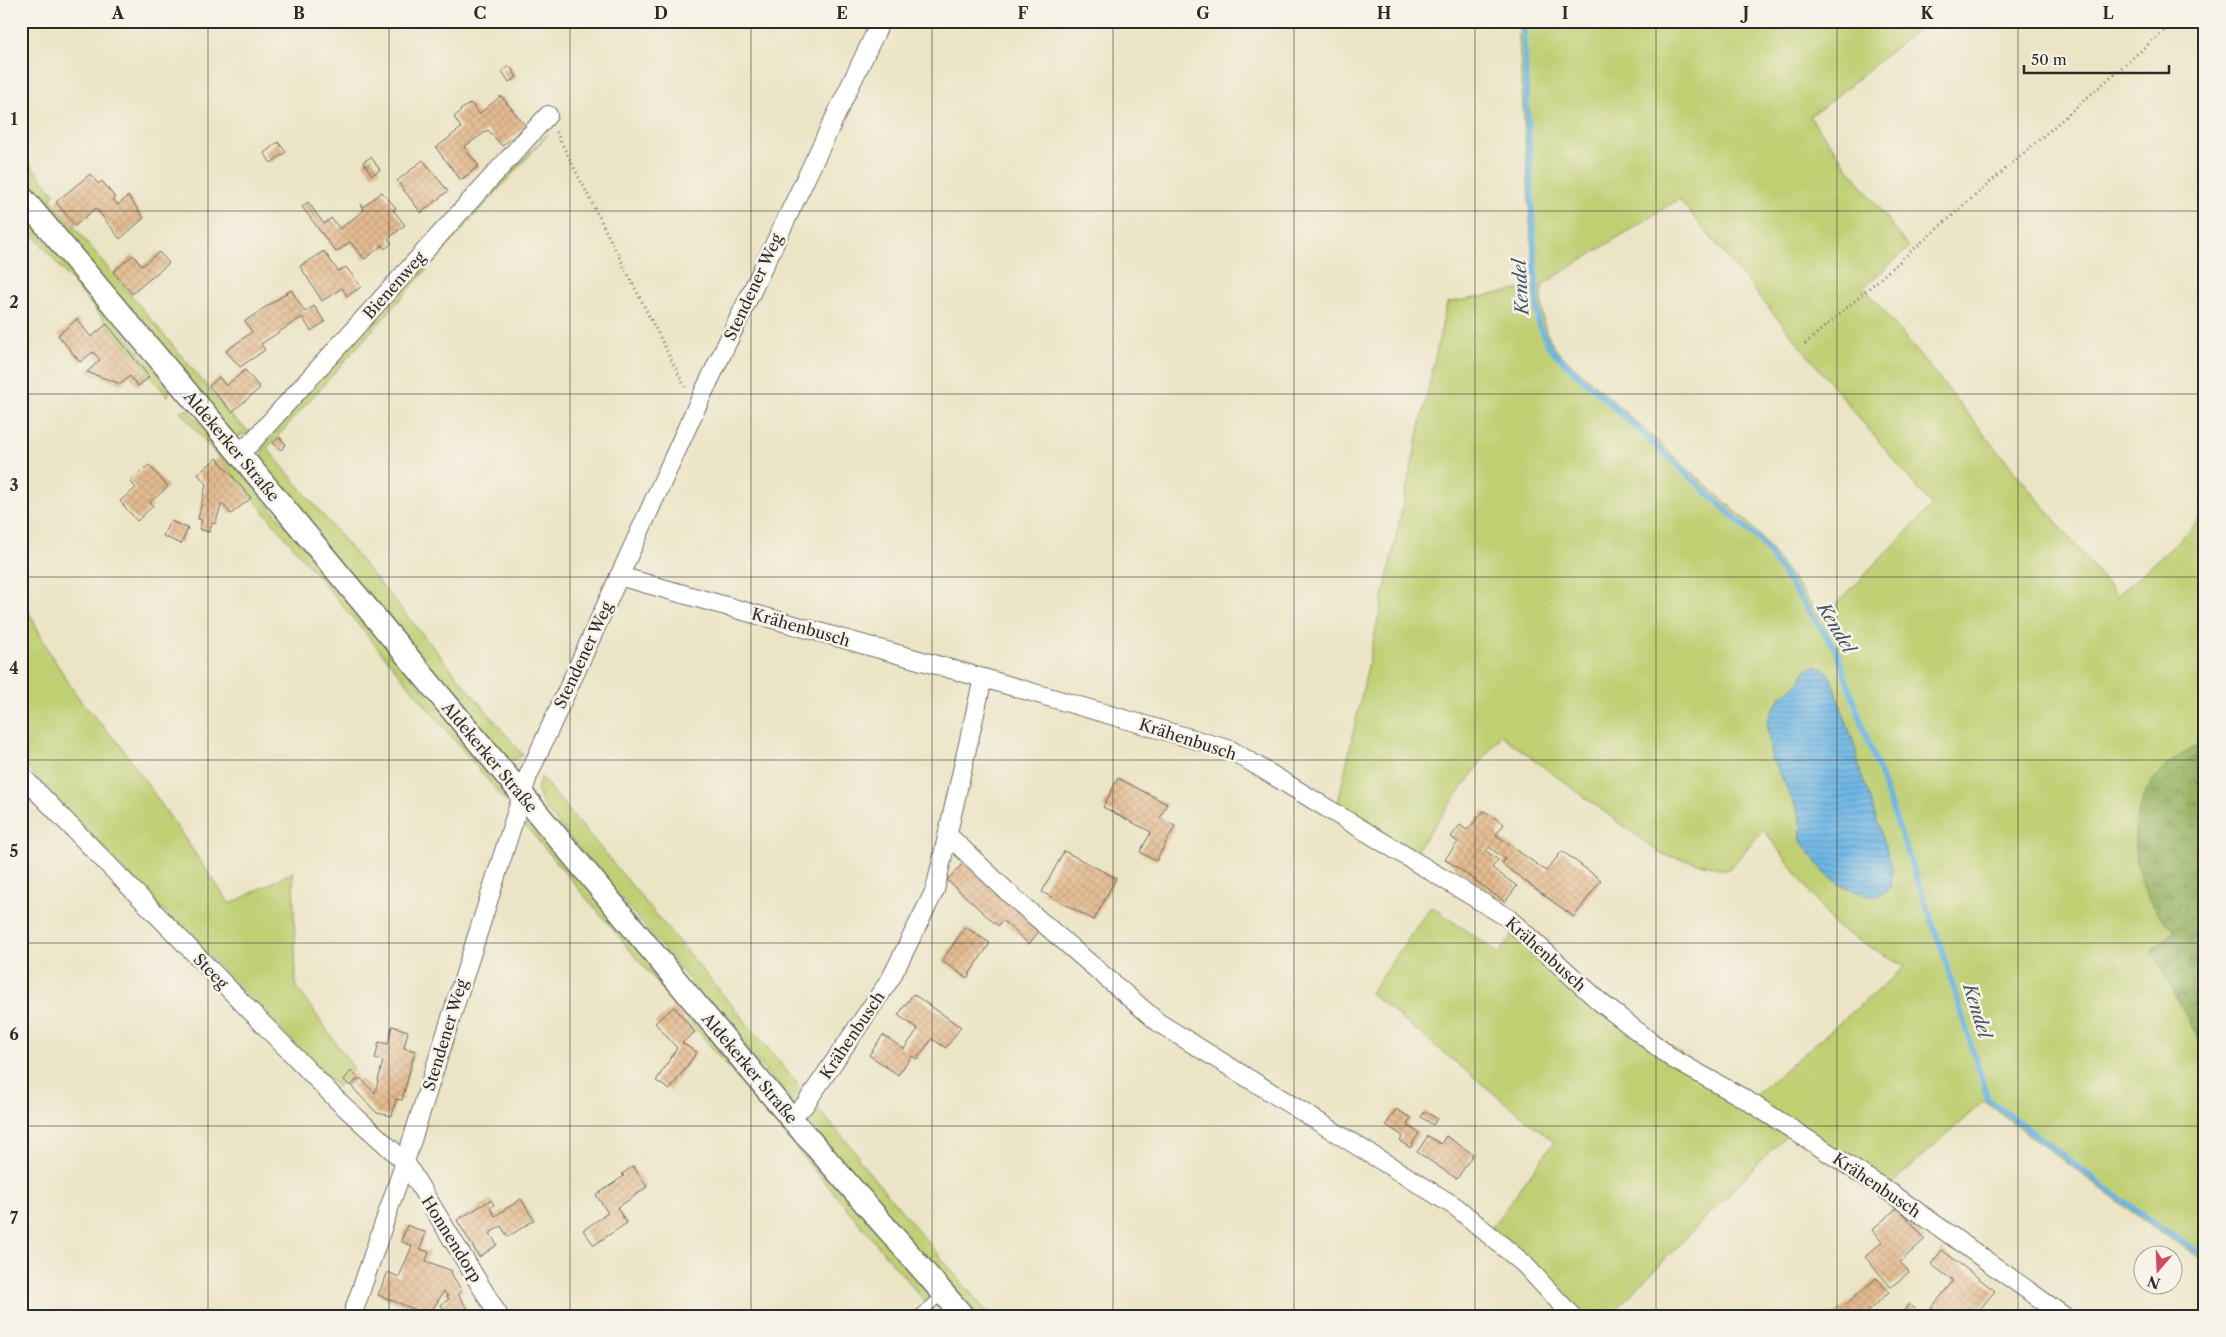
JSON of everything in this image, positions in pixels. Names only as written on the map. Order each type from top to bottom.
[{"type":"street","name":"Stendener Weg","points":[[352,1316],[405,1162],[521,794],[696,408],[881,21]]},
{"type":"street","name":"Bienenweg","points":[[237,451],[250,444],[548,115]]},
{"type":"street","name":"Aldekerker Straße","points":[[21,196],[237,451],[789,1116],[963,1316]]},
{"type":"street","name":"Krähenbusch","points":[[619,576],[1231,750],[1508,918],[1600,1002],[1673,1060],[1744,1099],[1894,1195],[2064,1316]]},
{"type":"street","name":"Krähenbusch","points":[[789,1116],[804,1106],[891,978],[935,890],[983,678]]},
{"type":"street","name":"Steeg","points":[[21,775],[337,1100],[405,1162]]},
{"type":"street","points":[[948,835],[1015,899],[1159,1024],[1456,1206],[1524,1264],[1572,1316]]},
{"type":"street","name":"Honnendorp","points":[[405,1162],[499,1316]]},
{"type":"lane","points":[[918,1316],[944,1293]]},
{"type":"path","points":[[1805,344],[2175,21]]},
{"type":"path","points":[[548,115],[696,408]]},
{"type":"green space","points":[[1518,21],[1928,21],[1823,107],[1809,116],[1909,248],[1864,287],[2117,596],[2171,548],[2205,514],[2205,743],[2196,746],[2141,879],[2158,914],[2175,930],[2152,950],[2205,1051],[2205,1261],[2184,1248],[2184,1244],[2178,1244],[2155,1229],[1984,1101],[1890,1185],[1753,1097],[1905,967],[1836,927],[1764,830],[1728,870],[1661,854],[1501,735],[1415,852],[1338,803],[1447,303],[1534,287]],"holes":[[[1679,199],[1932,506],[1822,619],[1762,538],[1744,519],[1557,351],[1547,334],[1543,320],[1542,285]],[[1806,669],[1824,669],[1830,676],[1856,750],[1859,767],[1892,869],[1891,886],[1882,894],[1876,896],[1860,893],[1841,885],[1801,841],[1800,816],[1778,769],[1771,759],[1781,696],[1800,682]]]},
{"type":"green space","points":[[548,134],[267,448],[523,755],[507,763],[258,466],[265,444],[336,355],[425,258]]},
{"type":"green space","points":[[21,154],[55,194],[50,198],[234,419],[251,433],[233,437],[21,186]]},
{"type":"green space","points":[[21,211],[170,388],[168,397],[21,222]]},
{"type":"green space","points":[[188,409],[510,793],[507,803],[180,411]]},
{"type":"green space","points":[[21,587],[27,608],[49,652],[82,703],[121,746],[230,904],[293,872],[296,986],[354,1069],[337,1087],[130,876],[21,761]]},
{"type":"green space","points":[[2205,743],[2205,1051],[2152,950],[2175,930],[2157,912],[2144,890],[2135,851],[2135,831],[2138,812],[2145,794],[2155,778],[2168,765],[2185,753]]},
{"type":"green space","points":[[541,777],[807,1095],[797,1102],[790,1100],[544,807],[537,790]]},
{"type":"green space","points":[[530,821],[538,826],[931,1296],[926,1303],[525,825]]},
{"type":"green space","points":[[1431,906],[1499,954],[1515,931],[1788,1133],[1610,1316],[1581,1316],[1523,1252],[1492,1227],[1554,1142],[1370,993]]},
{"type":"green space","points":[[814,1104],[990,1316],[972,1316],[806,1120],[806,1113]]},
{"type":"water","points":[[1815,666],[1824,669],[1830,676],[1856,750],[1859,767],[1887,850],[1892,869],[1891,886],[1882,894],[1876,896],[1860,893],[1841,885],[1825,873],[1801,841],[1800,816],[1778,769],[1771,759],[1767,720],[1781,696],[1800,682],[1806,669]]},
{"type":"building","points":[[510,66],[517,77],[509,82],[502,71]]},
{"type":"building","points":[[501,96],[526,126],[502,146],[488,130],[464,147],[479,166],[461,180],[436,148],[461,128],[454,117],[460,110],[471,103],[479,114]]},
{"type":"building","points":[[278,142],[286,152],[271,163],[264,153]]},
{"type":"building","points":[[371,157],[380,170],[372,175],[363,162]]},
{"type":"building","points":[[423,160],[448,191],[421,213],[397,181]]},
{"type":"building","points":[[90,174],[98,184],[102,181],[118,205],[128,196],[144,218],[120,239],[96,208],[75,226],[56,202]]},
{"type":"building","points":[[382,192],[396,208],[393,210],[405,225],[388,239],[392,243],[385,249],[382,245],[365,259],[350,242],[336,252],[302,207],[308,202],[324,224],[331,218],[340,229],[364,210],[361,204],[363,207]]},
{"type":"building","points":[[324,251],[338,271],[346,267],[361,287],[347,296],[342,288],[322,301],[300,266]]},
{"type":"building","points":[[159,252],[169,263],[132,294],[113,272],[133,255],[142,266]]},
{"type":"building","points":[[291,290],[305,312],[314,306],[325,322],[311,331],[302,317],[261,344],[265,350],[240,367],[226,351],[252,332],[245,321]]},
{"type":"building","points":[[77,319],[91,337],[107,324],[149,377],[138,386],[130,376],[121,384],[87,372],[100,360],[93,352],[80,362],[58,335]]},
{"type":"building","points":[[245,370],[260,388],[232,412],[209,386],[219,377],[226,386]]},
{"type":"building","points":[[279,437],[286,444],[281,450],[273,443]]},
{"type":"building","points":[[217,458],[251,498],[231,514],[222,503],[215,524],[212,523],[209,532],[199,529],[202,520],[198,519],[206,484],[198,474]]},
{"type":"building","points":[[149,465],[168,487],[150,502],[153,506],[137,521],[120,501],[136,488],[130,481]]},
{"type":"building","points":[[170,521],[188,528],[181,544],[163,536]]},
{"type":"building","points":[[1118,778],[1167,804],[1160,818],[1175,826],[1156,861],[1140,852],[1151,832],[1103,807]]},
{"type":"building","points":[[1484,811],[1504,824],[1496,835],[1546,871],[1562,851],[1601,880],[1574,917],[1502,864],[1505,859],[1489,847],[1486,851],[1498,860],[1492,868],[1517,886],[1505,902],[1445,859],[1458,842],[1451,837],[1460,825],[1467,830]]},
{"type":"building","points":[[1064,851],[1116,878],[1094,920],[1042,892]]},
{"type":"building","points":[[964,862],[1040,930],[1029,944],[1002,920],[998,926],[947,880]]},
{"type":"building","points":[[965,927],[990,943],[967,978],[942,961]]},
{"type":"building","points":[[913,994],[961,1027],[946,1048],[932,1039],[917,1059],[912,1056],[898,1075],[869,1055],[883,1035],[904,1049],[918,1029],[898,1015]]},
{"type":"building","points":[[674,1007],[695,1032],[682,1043],[697,1052],[670,1090],[656,1081],[677,1048],[655,1023]]},
{"type":"building","points":[[392,1026],[408,1031],[404,1048],[415,1051],[402,1100],[396,1099],[392,1116],[377,1113],[352,1087],[360,1078],[375,1093],[383,1061],[375,1059],[379,1042],[388,1044]]},
{"type":"building","points":[[351,1071],[358,1078],[350,1086],[344,1080]]},
{"type":"building","points":[[1396,1109],[1411,1118],[1407,1125],[1419,1133],[1410,1148],[1400,1141],[1403,1136],[1386,1125]]},
{"type":"building","points":[[1425,1111],[1437,1119],[1433,1125],[1421,1117]]},
{"type":"building","points":[[1428,1136],[1441,1144],[1446,1136],[1473,1154],[1457,1179],[1417,1152]]},
{"type":"building","points":[[633,1166],[647,1187],[617,1208],[627,1223],[594,1245],[583,1230],[608,1213],[596,1195],[624,1176],[622,1174]]},
{"type":"building","points":[[521,1199],[534,1220],[508,1237],[501,1226],[490,1233],[497,1245],[479,1257],[457,1220],[491,1200],[494,1205],[490,1208],[495,1216]]},
{"type":"building","points":[[1898,1207],[1925,1239],[1900,1262],[1909,1272],[1891,1287],[1865,1257],[1882,1242],[1872,1230]]},
{"type":"building","points":[[407,1225],[426,1233],[420,1249],[429,1252],[426,1261],[452,1271],[451,1273],[462,1291],[458,1294],[469,1311],[460,1316],[448,1316],[441,1305],[449,1299],[444,1291],[429,1315],[378,1295],[388,1272],[399,1277],[412,1246],[401,1241]]},
{"type":"building","points":[[1942,1250],[1995,1291],[1974,1316],[1925,1316],[1953,1281],[1931,1264]]},
{"type":"building","points":[[1876,1278],[1889,1292],[1863,1316],[1833,1316]]},
{"type":"building","points":[[1909,1304],[1924,1316],[1900,1316]]},
{"type":"waterway","name":"Kendel","points":[[1523,21],[1538,324],[1551,350],[1760,541],[1836,650],[1942,950],[1988,1099],[2157,1226],[2205,1256]]}]
